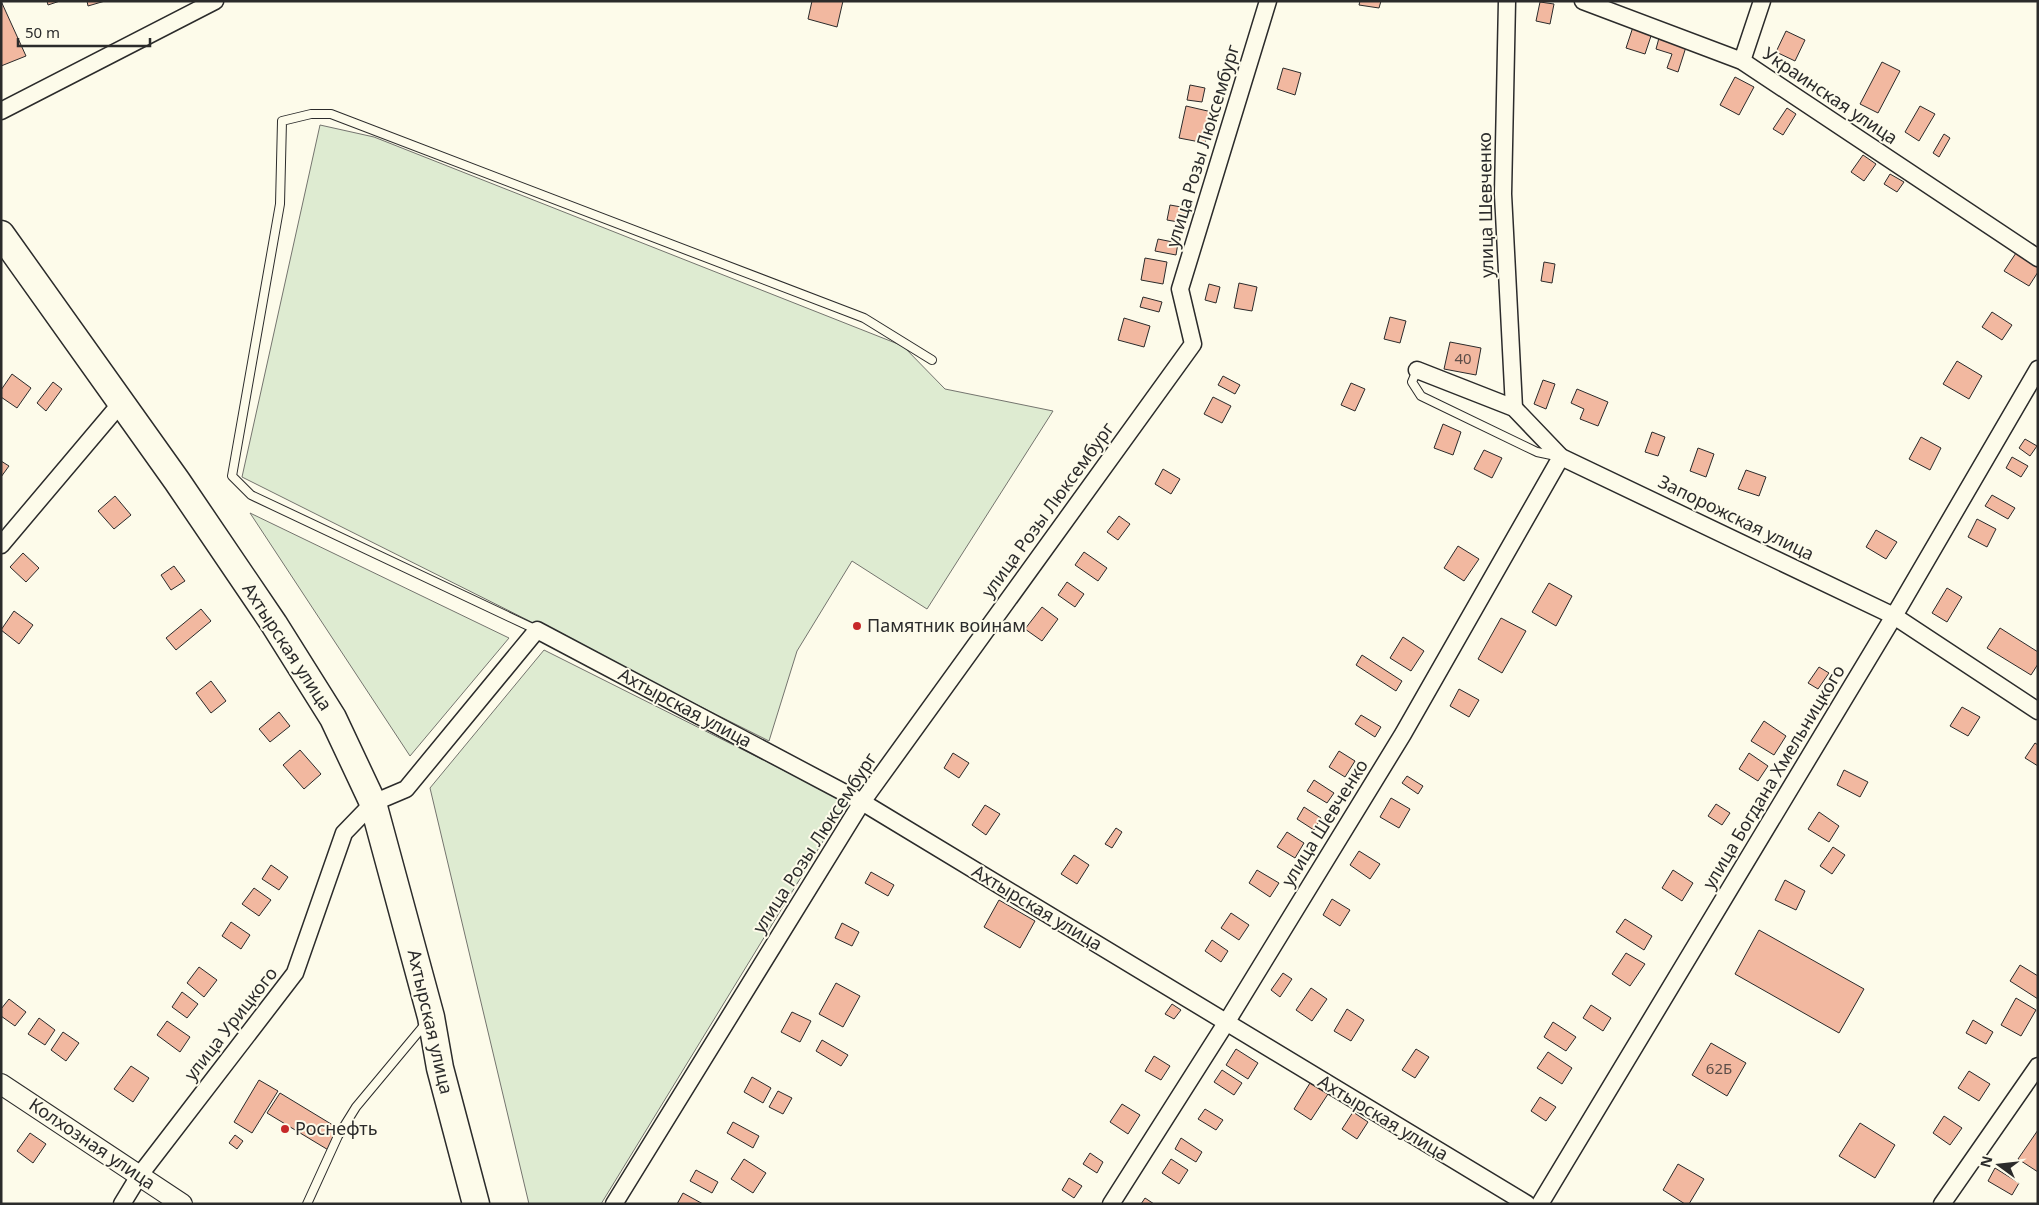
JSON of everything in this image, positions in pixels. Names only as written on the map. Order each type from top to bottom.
[{"type":"highway","name":"Ахтырская улица","points":[[1,234],[269,616],[333,718],[373,803],[431,1017],[440,1068],[476,1204]]},
{"type":"street","points":[[1,110],[215,1]]},
{"type":"street","name":"улица Розы Люксембург","points":[[614,1204],[862,802],[1193,344],[1180,289],[1268,1]]},
{"type":"street","name":"улица Шевченко","points":[[1507,1],[1503,194],[1514,408]]},
{"type":"street","name":"Украинская улица","points":[[1583,1],[1742,61],[2038,258]]},
{"type":"street","points":[[1742,61],[1762,1]]},
{"type":"street","name":"улица Богдана Хмельницкого","points":[[1540,1204],[1894,616],[2038,369]]},
{"type":"street","name":"Запорожская улица","points":[[1417,370],[1514,408],[1561,457],[1894,616],[2038,711]]},
{"type":"street","points":[[1,545],[121,403]]},
{"type":"street","name":"улица Шевченко","points":[[1111,1204],[1226,1023],[1403,734],[1561,457]]},
{"type":"street","points":[[373,803],[406,789],[537,630]]},
{"type":"street","name":"Ахтырская улица","points":[[537,630],[862,802],[1527,1204]]},
{"type":"street","name":"улица Урицкого","points":[[122,1204],[139,1176],[295,973],[344,833],[373,803]]},
{"type":"street","points":[[1942,1204],[2038,1066]]},
{"type":"street","name":"Колхозная улица","points":[[1,1084],[182,1204]]},
{"type":"lane","points":[[537,630],[250,495],[232,476],[280,204],[282,121],[311,114],[331,114],[864,318],[932,360]]},
{"type":"lane","points":[[1417,370],[1412,382],[1421,396],[1537,452],[1561,457]]},
{"type":"lane","points":[[307,1204],[338,1136],[356,1107],[431,1017]]},
{"type":"green space","points":[[320,125],[374,137],[903,346],[945,389],[1053,411],[927,609],[852,561],[797,651],[769,741],[242,477]]},
{"type":"green space","points":[[250,513],[509,638],[410,756]]},
{"type":"green space","points":[[544,650],[847,802],[601,1204],[529,1204],[430,788]]},
{"type":"building","points":[[1,1],[26,56],[1,66]]},
{"type":"building","points":[[47,1],[60,1],[48,5]]},
{"type":"building","points":[[87,1],[105,1],[88,6]]},
{"type":"building","points":[[812,1],[843,1],[837,27],[808,19]]},
{"type":"building","points":[[1360,1],[1381,1],[1379,8],[1359,5]]},
{"type":"building","points":[[1540,2],[1554,4],[1550,24],[1536,21]]},
{"type":"building","points":[[1633,27],[1652,33],[1645,54],[1626,48]]},
{"type":"building","points":[[1786,31],[1805,40],[1795,61],[1776,52]]},
{"type":"building","points":[[1659,38],[1686,47],[1678,72],[1667,68],[1672,54],[1656,49]]},
{"type":"building","points":[[1882,62],[1900,71],[1878,113],[1860,104]]},
{"type":"building","points":[[1283,68],[1301,73],[1295,95],[1277,89]]},
{"type":"building","points":[[1735,77],[1754,87],[1739,115],[1720,105]]},
{"type":"building","points":[[1190,85],[1205,88],[1202,102],[1187,100]]},
{"type":"building","points":[[1186,106],[1212,112],[1205,143],[1179,138]]},
{"type":"building","points":[[1920,106],[1935,114],[1919,141],[1905,132]]},
{"type":"building","points":[[1787,108],[1796,114],[1783,135],[1773,129]]},
{"type":"building","points":[[1944,134],[1950,138],[1939,157],[1933,153]]},
{"type":"building","points":[[1863,155],[1876,164],[1864,181],[1851,172]]},
{"type":"building","points":[[1890,174],[1904,182],[1897,192],[1884,184]]},
{"type":"building","points":[[1170,205],[1187,208],[1184,223],[1167,220]]},
{"type":"building","points":[[1158,239],[1178,243],[1176,255],[1155,251]]},
{"type":"building","points":[[2016,253],[2038,268],[2038,272],[2029,286],[2004,271]]},
{"type":"building","points":[[1145,258],[1167,262],[1163,284],[1141,280]]},
{"type":"building","points":[[1544,262],[1555,264],[1552,283],[1541,281]]},
{"type":"building","points":[[1239,283],[1257,287],[1252,311],[1234,308]]},
{"type":"building","points":[[1209,284],[1220,287],[1216,303],[1205,300]]},
{"type":"building","points":[[1143,297],[1162,302],[1159,312],[1140,307]]},
{"type":"building","points":[[1992,312],[2012,325],[2002,340],[1982,327]]},
{"type":"building","points":[[1390,317],[1406,321],[1400,343],[1384,339]]},
{"type":"building","points":[[1124,318],[1150,326],[1144,347],[1118,340]]},
{"type":"building","points":[[1450,342],[1481,348],[1476,375],[1444,369]]},
{"type":"building","points":[[1957,361],[1982,376],[1969,399],[1943,384]]},
{"type":"building","points":[[12,374],[31,388],[17,408],[1,397],[1,390]]},
{"type":"building","points":[[1223,376],[1240,385],[1235,394],[1218,385]]},
{"type":"building","points":[[1543,380],[1555,384],[1546,409],[1534,404]]},
{"type":"building","points":[[53,382],[62,389],[46,411],[37,403]]},
{"type":"building","points":[[1351,383],[1365,389],[1355,411],[1341,405]]},
{"type":"building","points":[[1577,389],[1608,402],[1598,426],[1580,419],[1584,409],[1571,403]]},
{"type":"building","points":[[1213,397],[1231,406],[1222,423],[1204,414]]},
{"type":"building","points":[[1443,424],[1461,432],[1453,455],[1434,448]]},
{"type":"building","points":[[1652,432],[1665,437],[1658,456],[1645,452]]},
{"type":"building","points":[[1921,437],[1941,448],[1930,470],[1909,459]]},
{"type":"building","points":[[2025,439],[2037,446],[2030,456],[2019,448]]},
{"type":"building","points":[[1698,448],[1714,454],[1706,477],[1690,471]]},
{"type":"building","points":[[1484,450],[1502,458],[1492,478],[1474,469]]},
{"type":"building","points":[[2012,457],[2028,466],[2021,477],[2006,468]]},
{"type":"building","points":[[1,461],[9,466],[1,477]]},
{"type":"building","points":[[1163,469],[1180,479],[1171,494],[1155,484]]},
{"type":"building","points":[[1746,470],[1766,477],[1759,496],[1738,489]]},
{"type":"building","points":[[1992,495],[2015,508],[2008,519],[1985,506]]},
{"type":"building","points":[[115,496],[131,515],[114,529],[98,511]]},
{"type":"building","points":[[1119,516],[1130,524],[1118,540],[1107,532]]},
{"type":"building","points":[[1977,519],[1996,529],[1987,547],[1968,537]]},
{"type":"building","points":[[1876,530],[1897,542],[1886,559],[1866,547]]},
{"type":"building","points":[[1458,546],[1479,559],[1464,581],[1444,568]]},
{"type":"building","points":[[1084,552],[1107,568],[1098,581],[1075,565]]},
{"type":"building","points":[[23,553],[39,568],[26,582],[10,567]]},
{"type":"building","points":[[174,566],[185,581],[171,590],[161,575]]},
{"type":"building","points":[[1067,582],[1084,594],[1075,607],[1058,595]]},
{"type":"building","points":[[1549,583],[1572,596],[1556,626],[1532,612]]},
{"type":"building","points":[[1947,588],[1962,597],[1947,622],[1932,613]]},
{"type":"building","points":[[1042,607],[1058,619],[1042,641],[1025,629]]},
{"type":"building","points":[[201,609],[211,621],[176,650],[166,638]]},
{"type":"building","points":[[14,611],[33,625],[19,644],[1,630]]},
{"type":"building","points":[[1501,618],[1526,631],[1502,673],[1478,659]]},
{"type":"building","points":[[2000,628],[2038,652],[2038,664],[2031,675],[1987,648]]},
{"type":"building","points":[[1403,637],[1424,651],[1411,671],[1390,658]]},
{"type":"building","points":[[1362,655],[1402,681],[1396,691],[1356,665]]},
{"type":"building","points":[[1819,667],[1829,673],[1818,689],[1808,683]]},
{"type":"building","points":[[211,681],[226,701],[211,713],[196,693]]},
{"type":"building","points":[[1459,689],[1479,700],[1469,717],[1450,706]]},
{"type":"building","points":[[1962,707],[1980,717],[1968,736],[1950,726]]},
{"type":"building","points":[[279,712],[290,726],[270,742],[259,729]]},
{"type":"building","points":[[1361,715],[1381,727],[1375,737],[1355,724]]},
{"type":"building","points":[[1764,721],[1786,736],[1774,755],[1751,741]]},
{"type":"building","points":[[2035,743],[2038,745],[2038,766],[2025,758]]},
{"type":"building","points":[[300,750],[321,774],[304,789],[283,765]]},
{"type":"building","points":[[1339,751],[1355,761],[1345,777],[1329,767]]},
{"type":"building","points":[[953,753],[969,763],[959,778],[944,768]]},
{"type":"building","points":[[1749,753],[1768,766],[1758,781],[1739,769]]},
{"type":"building","points":[[1844,770],[1868,782],[1860,797],[1837,785]]},
{"type":"building","points":[[1407,776],[1423,786],[1418,794],[1402,783]]},
{"type":"building","points":[[1314,780],[1334,793],[1327,803],[1307,791]]},
{"type":"building","points":[[1391,798],[1410,809],[1399,828],[1380,817]]},
{"type":"building","points":[[1716,804],[1730,813],[1722,825],[1708,816]]},
{"type":"building","points":[[985,805],[1000,814],[986,835],[972,825]]},
{"type":"building","points":[[1304,807],[1321,818],[1314,830],[1297,819]]},
{"type":"building","points":[[1819,812],[1839,826],[1829,842],[1808,829]]},
{"type":"building","points":[[1116,828],[1122,832],[1112,848],[1105,844]]},
{"type":"building","points":[[1287,832],[1304,843],[1295,858],[1277,847]]},
{"type":"building","points":[[1833,847],[1845,855],[1832,874],[1820,866]]},
{"type":"building","points":[[1359,851],[1380,864],[1370,879],[1350,865]]},
{"type":"building","points":[[1074,855],[1089,865],[1077,884],[1061,874]]},
{"type":"building","points":[[271,865],[288,877],[279,890],[262,879]]},
{"type":"building","points":[[1257,870],[1279,883],[1270,897],[1249,883]]},
{"type":"building","points":[[1673,870],[1693,883],[1682,901],[1662,888]]},
{"type":"building","points":[[871,872],[894,885],[888,896],[865,883]]},
{"type":"building","points":[[1785,880],[1805,891],[1796,910],[1775,900]]},
{"type":"building","points":[[254,888],[271,900],[259,916],[242,904]]},
{"type":"building","points":[[1332,899],[1350,910],[1340,926],[1323,915]]},
{"type":"building","points":[[999,900],[1035,921],[1020,948],[984,927]]},
{"type":"building","points":[[1231,913],[1249,925],[1239,940],[1221,928]]},
{"type":"building","points":[[1625,919],[1652,936],[1644,950],[1616,932]]},
{"type":"building","points":[[231,922],[250,935],[241,949],[222,936]]},
{"type":"building","points":[[842,923],[859,932],[852,946],[835,938]]},
{"type":"building","points":[[1759,930],[1864,989],[1839,1033],[1735,974]]},
{"type":"building","points":[[1212,940],[1228,951],[1221,962],[1205,951]]},
{"type":"building","points":[[1626,953],[1645,964],[1630,986],[1612,974]]},
{"type":"building","points":[[2020,965],[2038,976],[2038,999],[2010,981]]},
{"type":"building","points":[[199,967],[217,980],[204,997],[187,983]]},
{"type":"building","points":[[1283,973],[1292,979],[1280,997],[1271,990]]},
{"type":"building","points":[[836,983],[860,996],[843,1027],[819,1014]]},
{"type":"building","points":[[1311,988],[1327,999],[1312,1021],[1296,1010]]},
{"type":"building","points":[[182,992],[198,1004],[187,1018],[172,1007]]},
{"type":"building","points":[[2016,998],[2036,1010],[2021,1036],[2001,1025]]},
{"type":"building","points":[[9,999],[26,1012],[15,1026],[1,1016],[1,1009]]},
{"type":"building","points":[[1172,1004],[1181,1010],[1174,1019],[1165,1014]]},
{"type":"building","points":[[1591,1005],[1611,1018],[1603,1031],[1583,1018]]},
{"type":"building","points":[[1347,1009],[1364,1020],[1351,1041],[1334,1031]]},
{"type":"building","points":[[792,1012],[811,1021],[800,1042],[781,1032]]},
{"type":"building","points":[[39,1018],[55,1030],[45,1045],[28,1034]]},
{"type":"building","points":[[1973,1020],[1993,1032],[1986,1044],[1966,1033]]},
{"type":"building","points":[[167,1021],[190,1037],[180,1052],[157,1035]]},
{"type":"building","points":[[1553,1022],[1576,1037],[1566,1051],[1544,1037]]},
{"type":"building","points":[[63,1032],[79,1043],[66,1061],[51,1050]]},
{"type":"building","points":[[822,1040],[848,1055],[841,1066],[816,1051]]},
{"type":"building","points":[[1711,1043],[1746,1063],[1727,1096],[1692,1075]]},
{"type":"building","points":[[1236,1049],[1258,1063],[1248,1079],[1226,1065]]},
{"type":"building","points":[[1416,1049],[1429,1057],[1415,1078],[1402,1070]]},
{"type":"building","points":[[1548,1052],[1572,1068],[1562,1084],[1537,1068]]},
{"type":"building","points":[[1154,1056],[1170,1066],[1161,1080],[1145,1071]]},
{"type":"building","points":[[131,1066],[149,1078],[133,1102],[114,1089]]},
{"type":"building","points":[[1222,1070],[1242,1083],[1234,1095],[1214,1082]]},
{"type":"building","points":[[1969,1071],[1990,1084],[1979,1101],[1958,1088]]},
{"type":"building","points":[[752,1077],[771,1088],[763,1103],[744,1092]]},
{"type":"building","points":[[259,1080],[278,1091],[252,1133],[234,1122]]},
{"type":"building","points":[[1310,1083],[1328,1094],[1311,1120],[1294,1109]]},
{"type":"building","points":[[778,1091],[792,1098],[783,1114],[769,1107]]},
{"type":"building","points":[[280,1093],[341,1130],[330,1151],[267,1113]]},
{"type":"building","points":[[1540,1097],[1556,1107],[1546,1121],[1531,1111]]},
{"type":"building","points":[[1122,1104],[1140,1115],[1128,1134],[1110,1122]]},
{"type":"building","points":[[1205,1109],[1223,1120],[1216,1130],[1198,1119]]},
{"type":"building","points":[[1353,1112],[1368,1122],[1357,1139],[1342,1129]]},
{"type":"building","points":[[1944,1116],[1962,1128],[1950,1145],[1933,1133]]},
{"type":"building","points":[[733,1122],[759,1136],[753,1148],[727,1133]]},
{"type":"building","points":[[1860,1123],[1895,1145],[1875,1178],[1839,1156]]},
{"type":"building","points":[[2038,1130],[2038,1172],[2018,1159]]},
{"type":"building","points":[[30,1133],[46,1144],[33,1163],[17,1151]]},
{"type":"building","points":[[235,1135],[243,1141],[237,1149],[229,1143]]},
{"type":"building","points":[[1181,1138],[1202,1152],[1196,1162],[1175,1149]]},
{"type":"building","points":[[1090,1153],[1103,1162],[1097,1173],[1083,1164]]},
{"type":"building","points":[[744,1159],[766,1173],[753,1193],[731,1179]]},
{"type":"building","points":[[1171,1159],[1188,1170],[1179,1184],[1162,1173]]},
{"type":"building","points":[[1678,1164],[1704,1179],[1689,1204],[1685,1204],[1663,1190]]},
{"type":"building","points":[[1995,1168],[2019,1183],[2012,1195],[1988,1181]]},
{"type":"building","points":[[696,1170],[718,1182],[712,1193],[690,1181]]},
{"type":"building","points":[[1069,1178],[1082,1186],[1074,1198],[1062,1190]]},
{"type":"building","points":[[683,1193],[703,1204],[677,1204]]},
{"type":"building","points":[[1145,1198],[1154,1204],[1141,1204]]},
{"type":"place","name":"Памятник воинам","points":[[857,626]]},
{"type":"place","name":"Роснефть","points":[[285,1129]]}]
